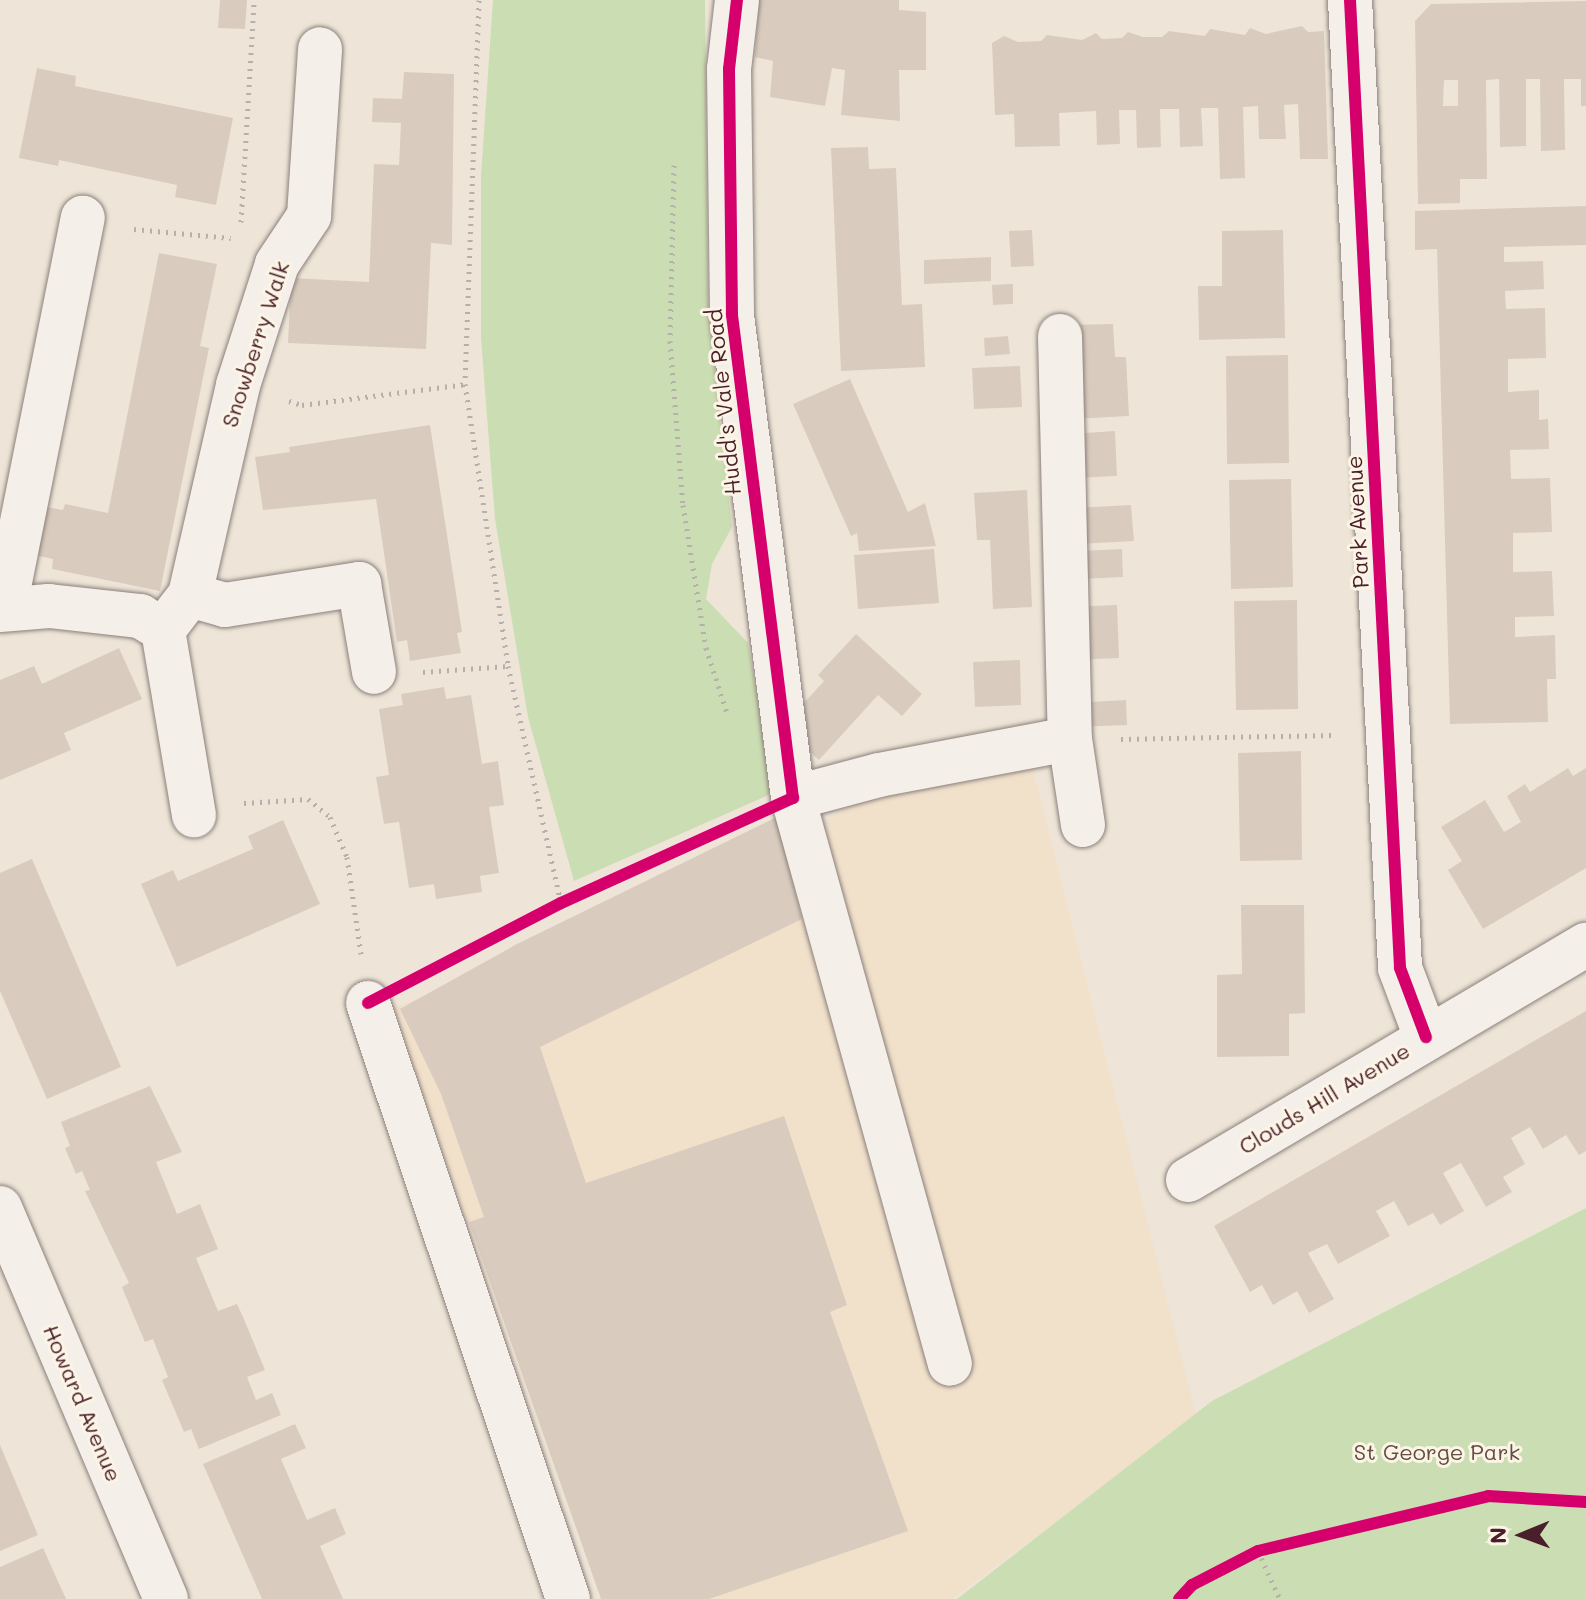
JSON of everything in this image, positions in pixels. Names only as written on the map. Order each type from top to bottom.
[{"type":"street","name":"Hudd's Vale Road","points":[[737,0],[729,69],[732,315],[793,798],[950,1364]]},
{"type":"street","name":"Park Avenue","points":[[1350,0],[1400,968],[1426,1037]]},
{"type":"street","name":"Snowberry Walk","points":[[163,630],[190,595],[238,385],[277,264],[309,216],[320,49]]},
{"type":"street","points":[[83,218],[2,608],[140,616],[163,630],[194,815]]},
{"type":"street","points":[[1060,336],[1070,739],[1083,825]]},
{"type":"street","points":[[190,595],[225,605],[359,584],[374,672]]},
{"type":"street","points":[[793,798],[879,775],[1070,739]]},
{"type":"street","name":"Clouds Hill Avenue","points":[[1188,1180],[1586,945]]},
{"type":"street","points":[[368,1003],[568,1599]]},
{"type":"street","name":"Howard Avenue","points":[[0,1208],[166,1599]]},
{"type":"path","points":[[166,235],[240,239],[254,0]]},
{"type":"path","points":[[479,0],[465,384],[508,666],[561,903]]},
{"type":"path","points":[[238,385],[302,405],[465,384]]},
{"type":"path","points":[[437,672],[508,666]]},
{"type":"path","points":[[1070,739],[1388,734]]},
{"type":"path","points":[[194,815],[271,799],[308,799],[330,817],[347,857],[368,1003]]},
{"type":"path","points":[[547,910],[575,896]]},
{"type":"path","points":[[1179,1599],[1192,1585],[1258,1551],[1488,1496],[1586,1502]]},
{"type":"path","points":[[1258,1551],[1280,1599]]},
{"type":"shaded area","points":[[1030,758],[1197,1418],[952,1599],[601,1599],[392,1009],[805,833],[890,782]]},
{"type":"green space","points":[[493,0],[705,0],[708,313],[732,527],[712,564],[706,599],[748,643],[773,793],[574,881],[528,717],[495,519],[481,338],[481,176]]},
{"type":"green space","name":"St George Park","points":[[1586,1208],[1586,1599],[957,1599],[1212,1401]]},
{"type":"building","points":[[220,0],[247,0],[245,29],[218,28]]},
{"type":"building","points":[[759,0],[899,0],[899,10],[926,12],[926,70],[899,70],[900,121],[841,115],[845,70],[832,68],[825,106],[770,97],[773,61],[755,57]]},
{"type":"building","points":[[1586,1],[1586,106],[1581,106],[1581,79],[1564,79],[1565,150],[1541,151],[1540,79],[1526,79],[1526,146],[1500,147],[1499,79],[1486,80],[1487,179],[1460,179],[1460,203],[1418,204],[1415,21],[1431,4]],"holes":[[[1444,80],[1458,80],[1458,106],[1443,106]]]},
{"type":"building","points":[[1302,26],[1308,32],[1324,31],[1328,159],[1300,159],[1298,104],[1284,105],[1286,139],[1259,139],[1258,106],[1243,107],[1245,178],[1220,179],[1218,108],[1201,108],[1203,146],[1180,147],[1179,109],[1160,109],[1161,147],[1137,148],[1136,110],[1119,110],[1120,144],[1097,145],[1096,111],[1059,113],[1060,146],[1015,147],[1014,114],[995,115],[992,43],[1004,36],[1018,42],[1041,41],[1047,35],[1082,40],[1096,33],[1102,39],[1122,38],[1128,32],[1143,37],[1162,37],[1169,31],[1205,36],[1210,29],[1245,35],[1250,28],[1266,34]]},
{"type":"building","points":[[37,68],[76,76],[75,86],[233,118],[216,205],[175,197],[177,185],[59,160],[58,166],[19,158]]},
{"type":"building","points":[[404,72],[454,74],[452,245],[431,243],[426,349],[288,343],[291,278],[369,282],[374,164],[399,165],[401,123],[372,122],[373,98],[402,99]]},
{"type":"building","points":[[868,147],[869,169],[896,168],[902,305],[922,304],[925,367],[841,371],[831,148]]},
{"type":"building","points":[[1586,206],[1586,245],[1504,247],[1504,262],[1543,261],[1544,289],[1505,291],[1506,309],[1545,308],[1546,358],[1508,359],[1508,392],[1539,390],[1539,420],[1548,419],[1549,449],[1510,450],[1511,479],[1550,478],[1552,532],[1513,533],[1513,572],[1552,571],[1554,616],[1515,617],[1515,637],[1555,635],[1556,679],[1547,679],[1548,722],[1450,724],[1437,249],[1415,250],[1415,211]]},
{"type":"building","points":[[1032,230],[1034,266],[1011,267],[1009,231]]},
{"type":"building","points":[[1283,230],[1285,338],[1199,340],[1198,286],[1222,286],[1222,231]]},
{"type":"building","points":[[159,253],[217,264],[200,346],[209,348],[160,591],[52,569],[53,559],[30,554],[41,506],[63,510],[65,504],[108,513]]},
{"type":"building","points":[[991,257],[991,281],[924,284],[924,260]]},
{"type":"building","points":[[1013,284],[1013,304],[993,305],[992,285]]},
{"type":"building","points":[[1113,324],[1115,357],[1126,357],[1129,416],[1073,419],[1069,325]]},
{"type":"building","points":[[1008,336],[1010,354],[985,356],[984,338]]},
{"type":"building","points":[[1288,355],[1289,463],[1227,464],[1226,356]]},
{"type":"building","points":[[1020,366],[1022,407],[974,409],[972,368]]},
{"type":"building","points":[[850,379],[908,512],[925,503],[936,546],[859,551],[857,533],[851,536],[793,404]]},
{"type":"building","points":[[430,425],[462,632],[457,633],[461,653],[410,661],[407,640],[397,642],[376,499],[263,510],[255,457],[290,452],[289,447]]},
{"type":"building","points":[[1115,431],[1117,476],[1072,478],[1070,434]]},
{"type":"building","points":[[1291,479],[1293,587],[1231,589],[1229,480]]},
{"type":"building","points":[[1027,490],[1032,607],[993,609],[990,540],[977,540],[974,493]]},
{"type":"building","points":[[1131,505],[1134,541],[1077,544],[1074,508]]},
{"type":"building","points":[[934,549],[939,603],[858,609],[854,555]]},
{"type":"building","points":[[1122,549],[1123,577],[1080,579],[1079,551]]},
{"type":"building","points":[[1297,600],[1298,709],[1236,710],[1234,601]]},
{"type":"building","points":[[1117,605],[1119,658],[1073,660],[1071,607]]},
{"type":"building","points":[[856,634],[922,694],[902,716],[878,695],[819,760],[795,738],[806,725],[794,714],[824,681],[818,675]]},
{"type":"building","points":[[119,648],[142,699],[64,733],[71,750],[0,780],[0,680],[34,666],[42,684]]},
{"type":"building","points":[[1020,660],[1021,705],[975,707],[973,662]]},
{"type":"building","points":[[444,687],[446,699],[471,695],[482,764],[498,761],[504,805],[489,807],[499,873],[480,876],[482,892],[436,899],[434,884],[409,888],[399,822],[384,824],[376,777],[389,775],[379,709],[403,705],[401,694]]},
{"type":"building","points":[[1126,700],[1127,725],[1074,727],[1073,703]]},
{"type":"building","points":[[1301,751],[1302,860],[1240,861],[1238,753]]},
{"type":"building","points":[[1568,768],[1573,776],[1586,768],[1586,868],[1483,929],[1448,870],[1462,861],[1441,827],[1485,800],[1504,832],[1521,822],[1507,796],[1525,784],[1530,792]]},
{"type":"building","points":[[777,817],[802,919],[540,1047],[586,1183],[784,1116],[847,1305],[830,1312],[908,1531],[709,1599],[601,1599],[469,1222],[484,1217],[441,1094],[400,1009],[517,944]]},
{"type":"building","points":[[283,820],[320,904],[177,967],[141,884],[173,870],[178,881],[253,849],[248,836]]},
{"type":"building","points":[[32,859],[121,1067],[47,1099],[0,991],[0,873]]},
{"type":"building","points":[[1241,905],[1304,905],[1305,1013],[1289,1014],[1289,1056],[1217,1057],[1217,975],[1242,974]]},
{"type":"building","points":[[1586,1011],[1586,1151],[1579,1155],[1566,1135],[1543,1149],[1530,1127],[1511,1138],[1525,1164],[1503,1177],[1512,1192],[1486,1207],[1461,1163],[1443,1173],[1464,1211],[1440,1225],[1433,1213],[1408,1226],[1394,1201],[1376,1211],[1390,1236],[1338,1264],[1327,1244],[1308,1253],[1334,1299],[1309,1313],[1297,1291],[1273,1305],[1262,1285],[1250,1292],[1214,1226]]},
{"type":"building","points":[[150,1086],[182,1152],[156,1162],[177,1214],[200,1204],[218,1249],[196,1258],[218,1311],[237,1304],[243,1317],[265,1370],[247,1377],[256,1400],[272,1393],[281,1415],[199,1449],[191,1429],[184,1432],[162,1380],[168,1377],[153,1339],[145,1342],[133,1314],[122,1287],[129,1283],[85,1191],[90,1190],[82,1171],[76,1174],[65,1148],[70,1146],[61,1122]]},
{"type":"building","points":[[295,1424],[306,1448],[281,1459],[307,1520],[335,1508],[346,1534],[320,1546],[343,1599],[262,1599],[203,1464]]},
{"type":"building","points":[[0,1445],[38,1535],[0,1551]]},
{"type":"building","points":[[43,1548],[66,1599],[0,1599],[0,1567]]},
{"type":"cycle path","points":[[368,1003],[561,903],[793,798],[732,315],[729,69],[737,0]]},
{"type":"cycle path","points":[[1350,0],[1400,968],[1426,1037]]},
{"type":"cycle path","points":[[1179,1599],[1192,1585],[1258,1551],[1488,1496],[1586,1502]]}]
